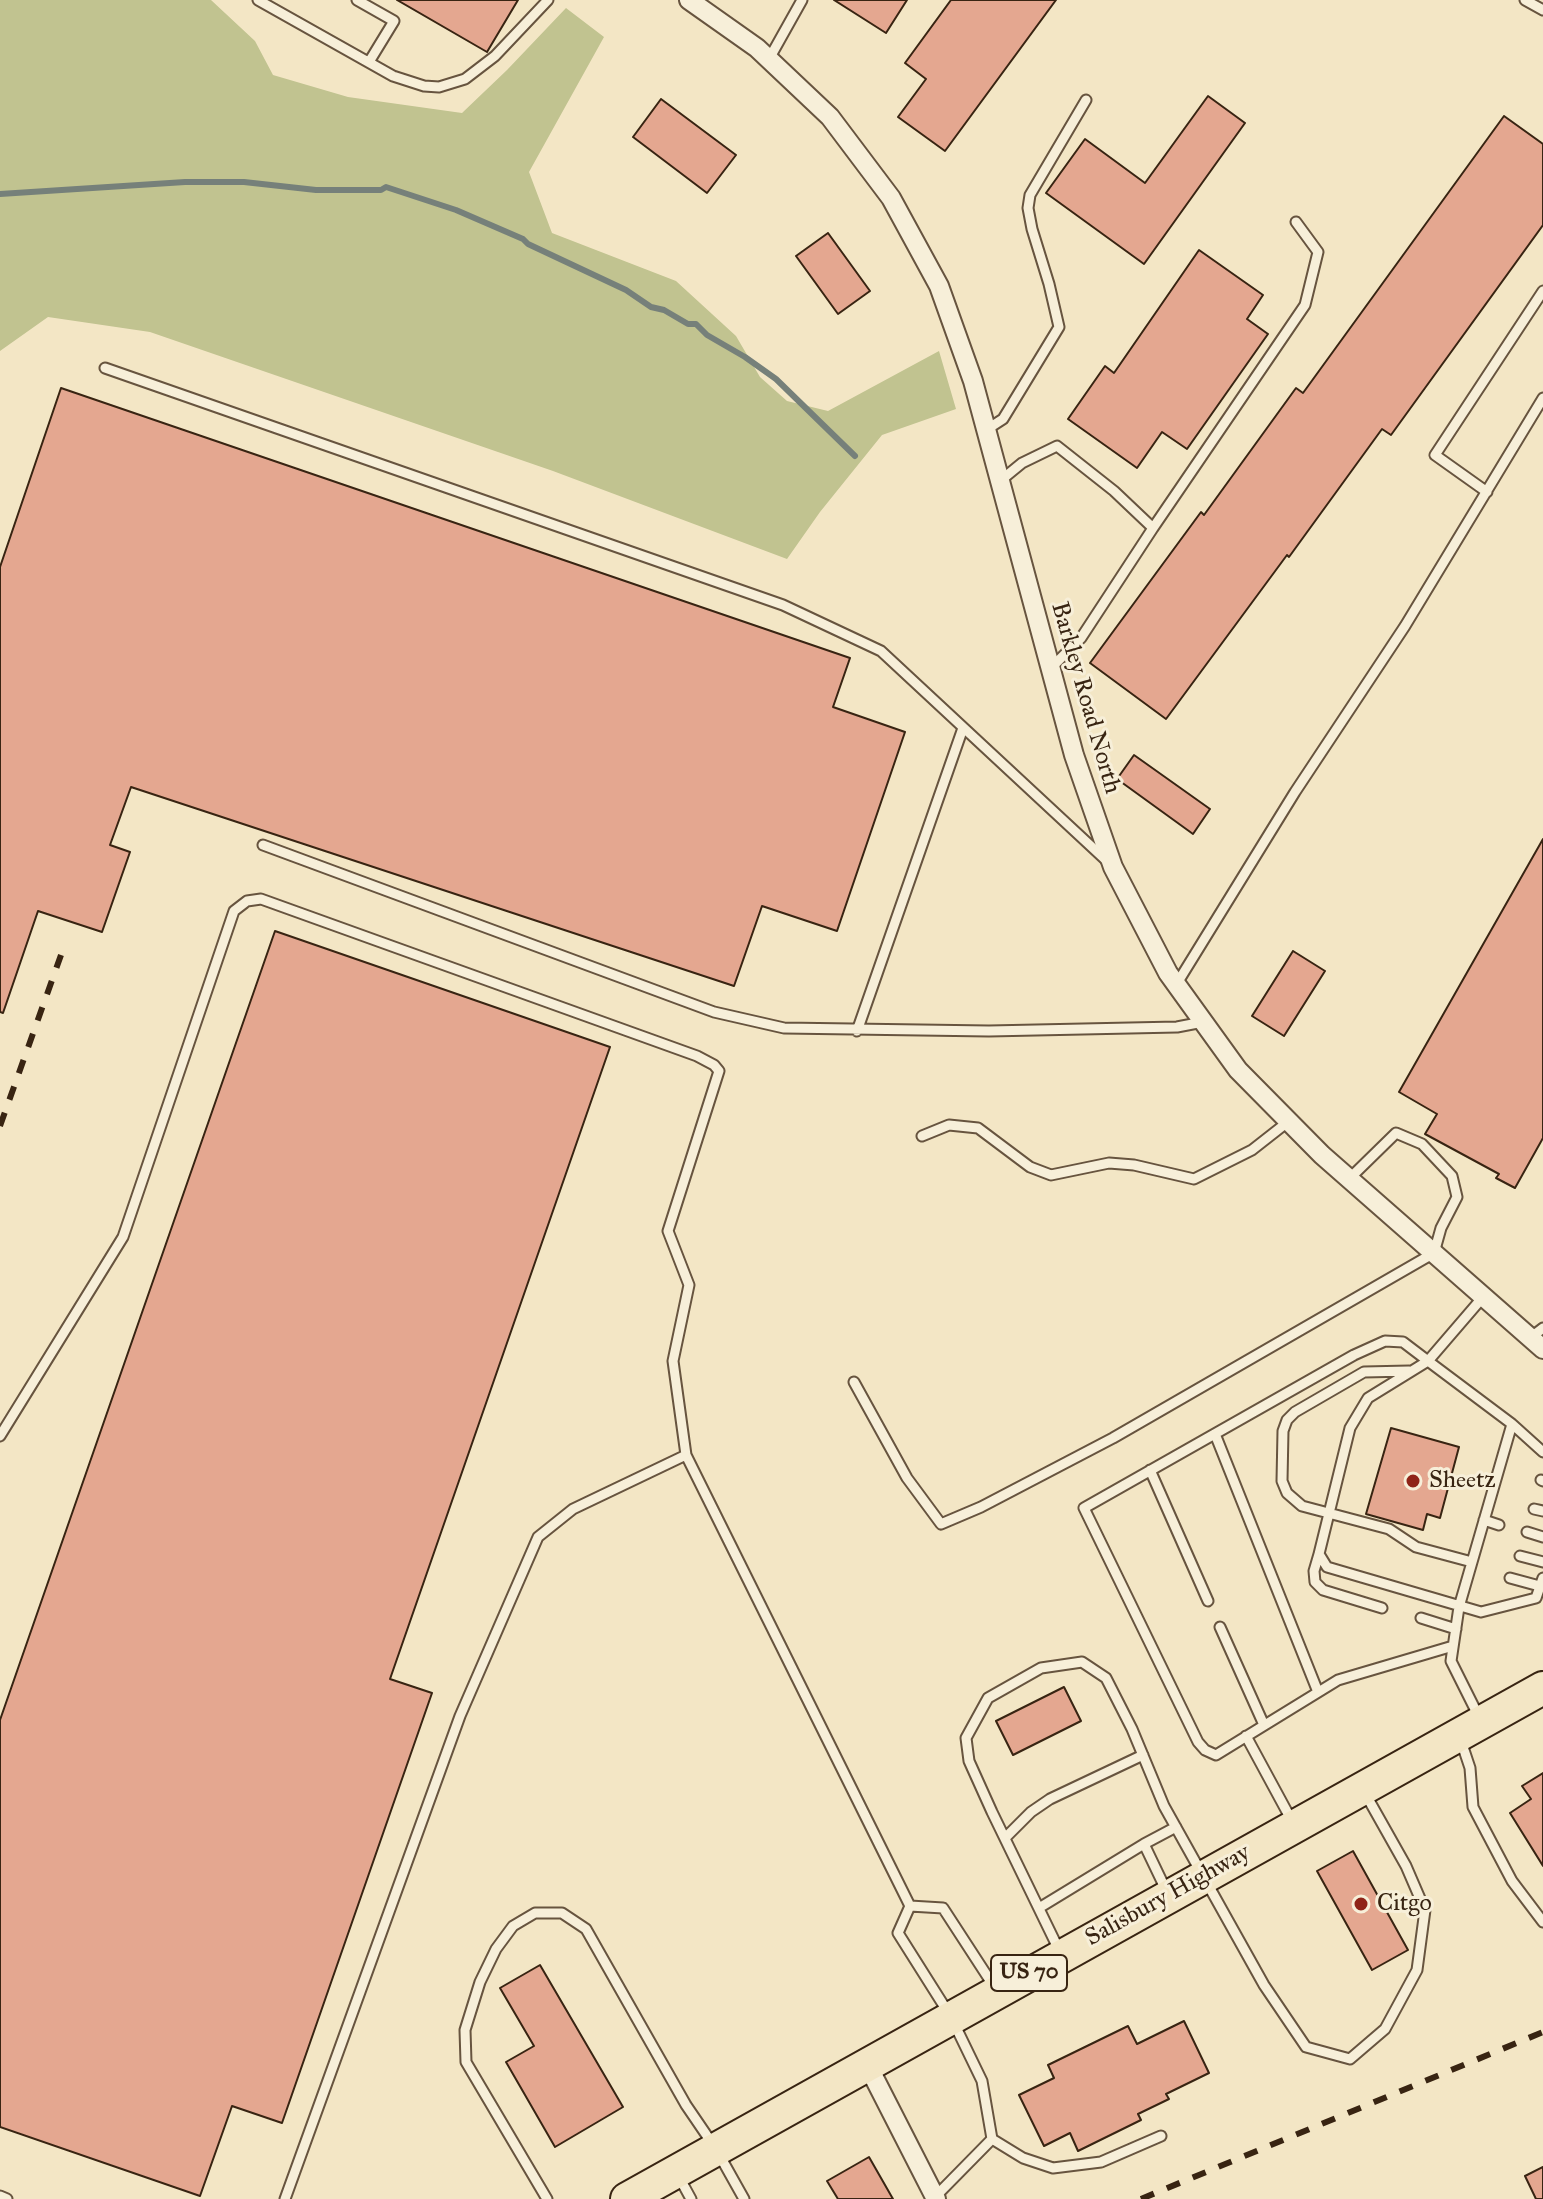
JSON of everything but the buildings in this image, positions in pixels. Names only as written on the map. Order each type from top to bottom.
[{"type":"highway","name":"Salisbury Highway","points":[[627,2199],[683,2186],[716,2149],[1543,1688]]},
{"type":"street","name":"Barkley Road North","points":[[689,0],[757,48],[830,117],[891,198],[939,286],[973,381],[1074,755],[1113,867],[1176,985],[1238,1070],[1289,1121],[1349,1179],[1483,1297],[1539,1338]]},
{"type":"street","points":[[867,2064],[936,2198]]},
{"type":"lane","points":[[258,0],[393,76],[424,86],[439,87],[465,79],[495,56],[548,0]]},
{"type":"lane","points":[[357,0],[394,21],[369,62]]},
{"type":"lane","points":[[769,59],[802,0]]},
{"type":"lane","points":[[1525,0],[1543,10]]},
{"type":"lane","points":[[986,430],[1003,419],[1059,327],[1028,208],[1034,184],[1086,100]]},
{"type":"lane","points":[[1050,669],[1081,638],[1305,305],[1318,252],[1296,222]]},
{"type":"lane","points":[[1487,492],[1435,455],[1543,291]]},
{"type":"lane","points":[[105,368],[783,605],[881,651],[1113,867]]},
{"type":"lane","points":[[1176,985],[1543,398]]},
{"type":"lane","points":[[1000,482],[1022,463],[1057,446],[1114,491],[1153,528]]},
{"type":"lane","points":[[857,1031],[963,728]]},
{"type":"lane","points":[[263,845],[714,1012],[784,1028],[857,1031],[1177,1027],[1203,1022]]},
{"type":"lane","points":[[0,1436],[123,1237],[234,911],[247,901],[261,899],[697,1056],[719,1071],[668,1231],[689,1285],[673,1361],[686,1455],[910,1906]]},
{"type":"lane","points":[[922,1136],[949,1125],[978,1128],[1030,1167],[1051,1175],[1109,1163],[1134,1165],[1194,1179],[1252,1150],[1289,1121]]},
{"type":"lane","points":[[854,1382],[907,1478],[941,1524],[981,1507],[1113,1438],[1434,1253],[1441,1228],[1457,1197],[1452,1176],[1422,1144],[1396,1133],[1349,1179]]},
{"type":"lane","points":[[1382,1608],[1323,1590],[1315,1582],[1314,1571],[1350,1428],[1368,1398],[1428,1361],[1483,1297]]},
{"type":"lane","points":[[1453,1646],[1338,1680],[1216,1755],[1198,1742],[1084,1508],[1354,1355],[1385,1341],[1403,1342],[1512,1424],[1543,1452]]},
{"type":"lane","points":[[1412,1371],[1364,1372],[1295,1412],[1287,1420],[1283,1431],[1282,1481],[1287,1493],[1302,1506],[1389,1529],[1416,1547],[1484,1571]]},
{"type":"lane","points":[[1512,1424],[1459,1607],[1451,1661],[1470,1728],[1473,1807],[1512,1881],[1543,1922]]},
{"type":"lane","points":[[1215,1434],[1318,1692]]},
{"type":"lane","points":[[285,2199],[460,1716],[538,1537],[573,1509],[686,1455]]},
{"type":"lane","points":[[1499,1468],[1513,1472]]},
{"type":"lane","points":[[1150,1470],[1208,1601]]},
{"type":"lane","points":[[1491,1496],[1504,1500]]},
{"type":"lane","points":[[1484,1520],[1499,1525]]},
{"type":"lane","points":[[1527,1532],[1543,1537]]},
{"type":"lane","points":[[1477,1545],[1491,1549]]},
{"type":"lane","points":[[1319,1554],[1327,1567],[1481,1612],[1536,1598],[1542,1584],[1510,1578]]},
{"type":"lane","points":[[1520,1556],[1543,1562]]},
{"type":"lane","points":[[1421,1618],[1456,1629]]},
{"type":"lane","points":[[1220,1627],[1264,1725]]},
{"type":"lane","points":[[1062,1955],[969,1761],[966,1738],[988,1698],[1041,1668],[1082,1662],[1106,1678],[1176,1827],[1235,1937],[1306,2047],[1350,2059],[1385,2029],[1417,1970],[1425,1910],[1406,1866],[1362,1787]]},
{"type":"lane","points":[[1246,1736],[1294,1825]]},
{"type":"lane","points":[[1005,1838],[1031,1812],[1050,1799],[1143,1755]]},
{"type":"lane","points":[[1039,1908],[1176,1827]]},
{"type":"lane","points":[[1144,1844],[1168,1895]]},
{"type":"lane","points":[[910,1906],[943,1908],[997,1991]]},
{"type":"lane","points":[[910,1906],[898,1933],[951,2017],[982,2081],[992,2139],[1023,2158],[1053,2168],[1101,2162],[1161,2136]]},
{"type":"lane","points":[[547,2199],[466,2062],[465,2030],[476,1994],[496,1949],[513,1926],[535,1913],[562,1913],[586,1929],[686,2105],[716,2149],[744,2199]]},
{"type":"lane","points":[[936,2198],[992,2139]]},
{"type":"lane","points":[[0,2196],[7,2199]]},
{"type":"green space","points":[[0,0],[211,0],[255,41],[273,75],[348,97],[462,113],[566,8],[604,37],[529,172],[552,233],[676,281],[736,336],[760,377],[787,401],[828,411],[939,351],[956,409],[882,435],[787,559],[553,471],[150,332],[48,317],[0,351]]},
{"type":"waterway","points":[[0,194],[185,182],[244,182],[316,190],[381,190],[386,187],[456,210],[523,239],[626,290],[651,307],[664,310],[688,324],[696,324],[707,335],[776,379],[855,456]]},
{"type":"railway","points":[[0,1126],[61,955]]},
{"type":"railway","points":[[1141,2199],[1543,2032]]},
{"type":"place","name":"Sheetz","points":[[1413,1481]]},
{"type":"place","name":"Citgo","points":[[1361,1904]]}]
